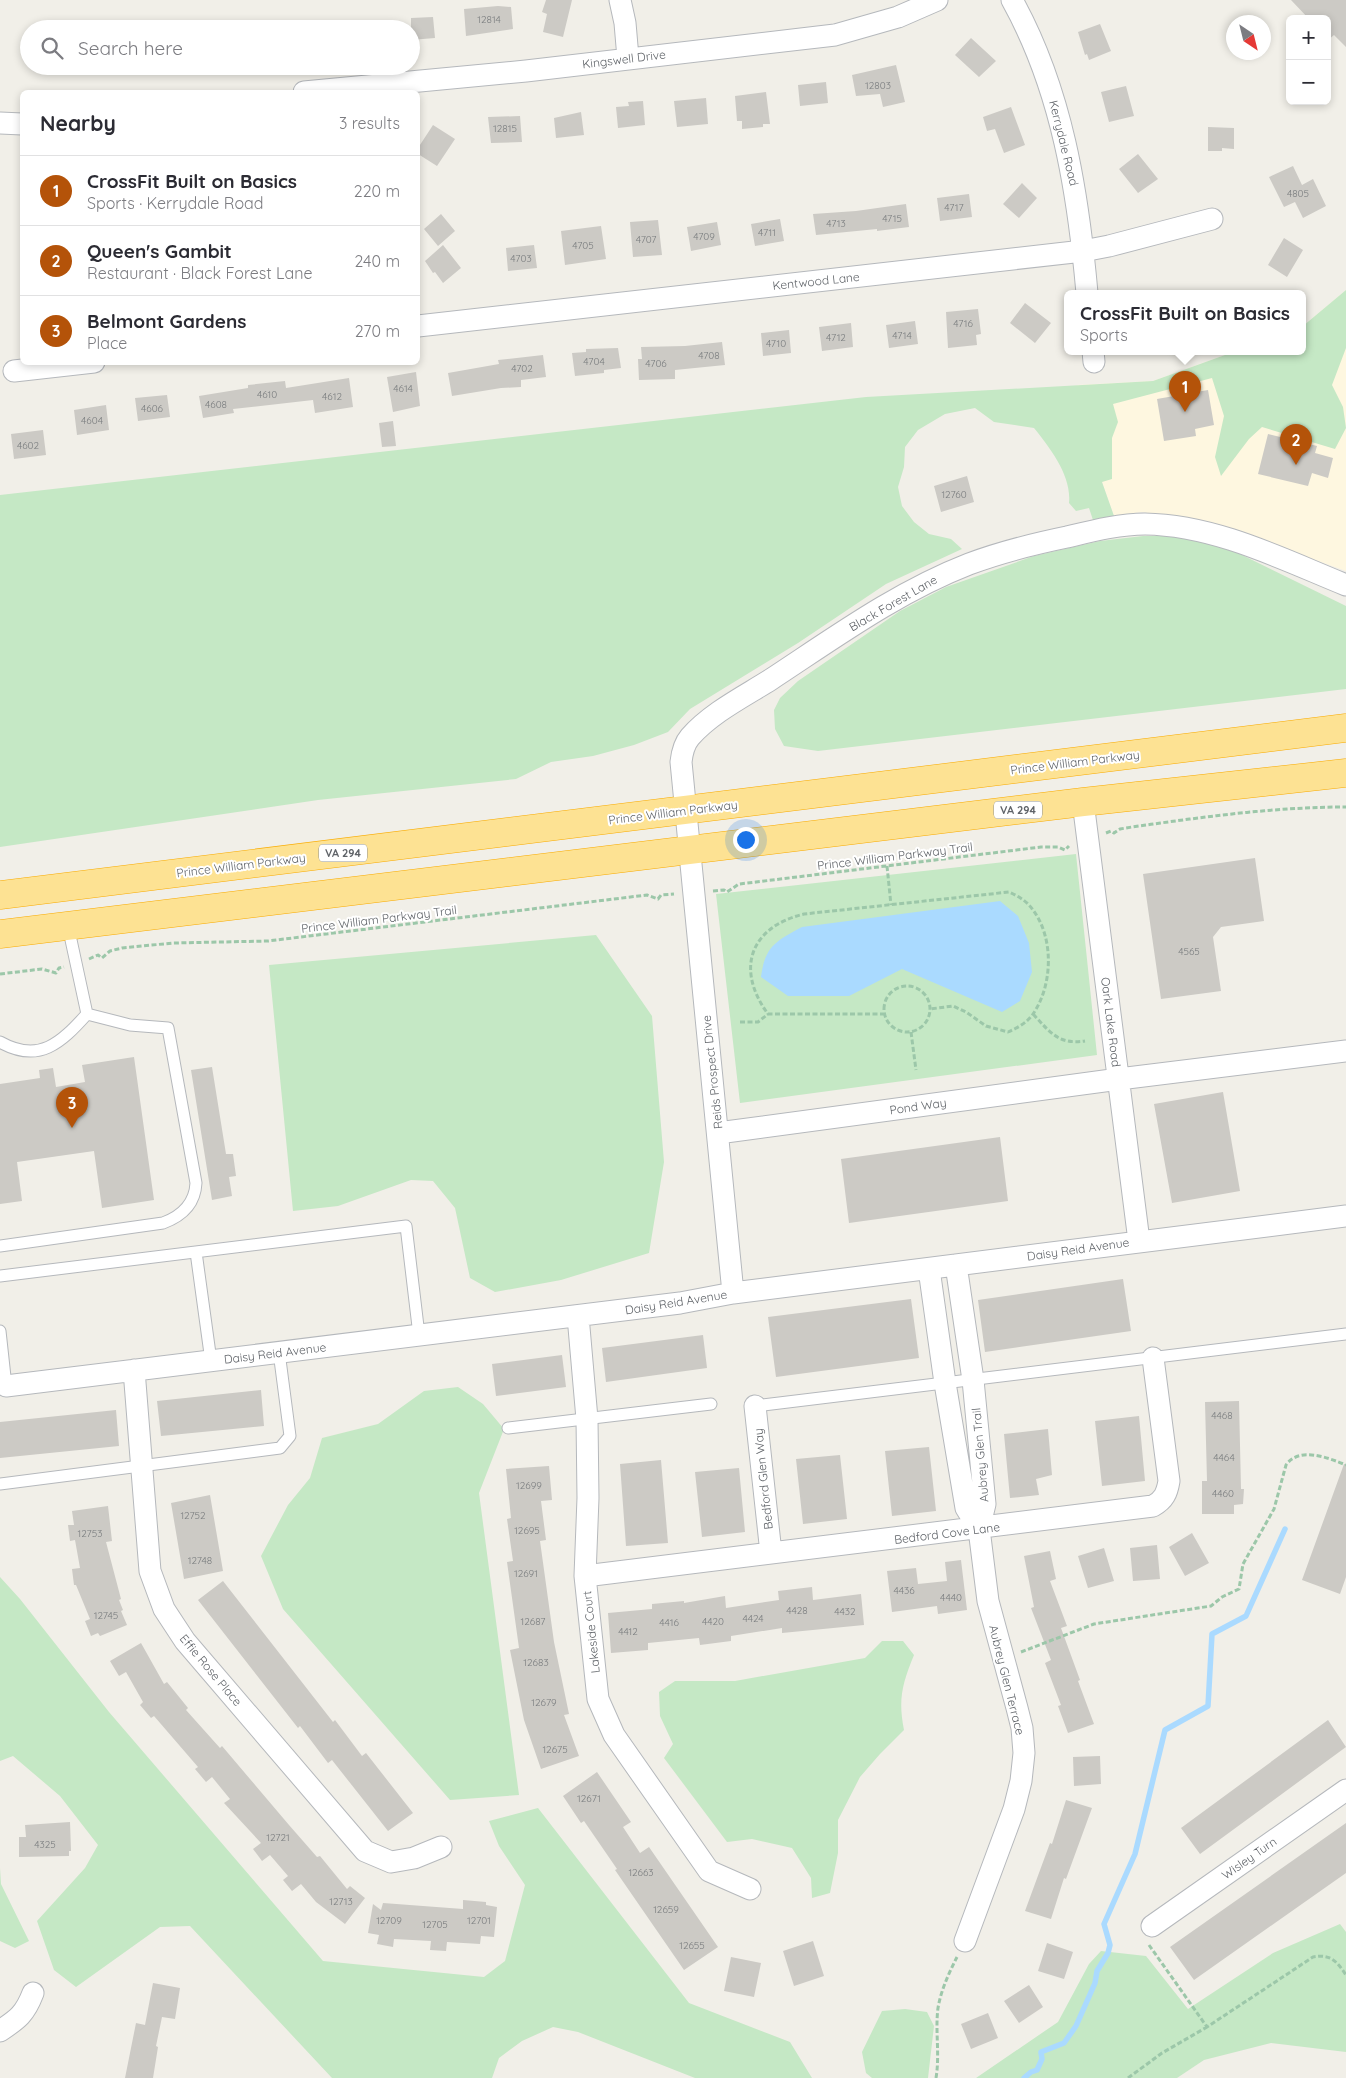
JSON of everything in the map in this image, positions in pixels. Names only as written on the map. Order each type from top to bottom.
[{"type":"highway","name":"Prince William Parkway","points":[[0,895],[1346,728]]},
{"type":"highway","name":"VA 294","points":[[0,934],[1083,802],[1346,773]]},
{"type":"street","points":[[620,0],[628,58]]},
{"type":"street","name":"Kingswell Drive","points":[[364,90],[628,58],[835,36],[898,17],[937,0]]},
{"type":"street","name":"Kerrydale Road","points":[[1012,0],[1036,50],[1067,144],[1074,183],[1087,290]]},
{"type":"street","points":[[0,123],[20,124]]},
{"type":"street","name":"Kentwood Lane","points":[[420,326],[1083,251],[1212,219]]},
{"type":"street","points":[[14,372],[70,365]]},
{"type":"street","name":"Black Forest Lane","points":[[690,850],[681,762],[684,748],[695,733],[728,707],[888,604],[928,582],[994,555],[1108,528],[1143,524],[1168,525],[1209,532],[1346,585]]},
{"type":"street","name":"Oark Lake Road","points":[[1083,802],[1139,1241]]},
{"type":"street","name":"Reids Prospect Drive","points":[[690,850],[734,1293]]},
{"type":"street","name":"Pond Way","points":[[718,1132],[1346,1051]]},
{"type":"street","name":"Daisy Reid Avenue","points":[[6,1386],[578,1316],[680,1303],[734,1293],[1346,1216]]},
{"type":"street","name":"Aubrey Glen Trail","points":[[956,1266],[973,1380],[985,1504],[979,1529]]},
{"type":"street","name":"Aubrey Glen Trail","points":[[929,1269],[945,1383],[966,1508],[979,1529]]},
{"type":"street","name":"Lakeside Court","points":[[578,1316],[587,1419],[588,1498],[585,1576],[598,1700],[614,1735],[709,1871],[750,1889]]},
{"type":"street","name":"Bedford Cove Lane","points":[[585,1576],[1144,1508],[1161,1502],[1165,1496],[1169,1481],[1153,1358]]},
{"type":"street","name":"Effie Rose Place","points":[[134,1370],[150,1571],[164,1609],[185,1641],[364,1851],[391,1862],[414,1858],[442,1847]]},
{"type":"street","name":"Bedford Glen Way","points":[[755,1406],[771,1553]]},
{"type":"street","name":"Aubrey Glen Terrace","points":[[964,1941],[1014,1810],[1021,1781],[1024,1753],[1022,1728],[988,1601],[979,1529]]},
{"type":"street","name":"Wisley Turn","points":[[1152,1926],[1346,1790]]},
{"type":"street","points":[[0,2031],[18,2019],[28,2007],[32,1993]]},
{"type":"lane","points":[[68,926],[87,1014]]},
{"type":"lane","points":[[0,1042],[20,1050],[31,1051],[48,1048],[64,1039],[87,1014]]},
{"type":"lane","points":[[0,1246],[163,1223],[185,1210],[196,1193],[196,1183],[168,1028],[130,1025],[87,1014]]},
{"type":"lane","points":[[0,1276],[406,1226],[418,1335]]},
{"type":"lane","points":[[196,1252],[211,1361]]},
{"type":"lane","points":[[0,1331],[6,1386]]},
{"type":"lane","points":[[755,1406],[1346,1334]]},
{"type":"lane","points":[[0,1484],[280,1448],[290,1436],[279,1352]]},
{"type":"lane","points":[[508,1428],[711,1404]]},
{"type":"path","points":[[1111,831],[1114,833],[1132,826],[1268,809],[1346,807]]},
{"type":"path","name":"Prince William Parkway Trail","points":[[724,890],[727,892],[739,884],[1041,847],[1058,846],[1065,850],[1068,846]]},
{"type":"path","points":[[887,866],[891,905]]},
{"type":"path","points":[[768,1014],[757,1000],[753,989],[750,966],[758,942],[770,928],[788,918],[804,914],[1009,892],[1022,898],[1033,910],[1042,925],[1048,955],[1045,984],[1033,1014],[1021,1026],[1008,1032],[986,1026],[966,1012],[953,1006],[930,1009]]},
{"type":"path","name":"Prince William Parkway Trail","points":[[98,956],[102,958],[110,951],[122,948],[180,943],[257,942],[647,894],[658,899],[661,896]]},
{"type":"path","points":[[0,974],[42,968],[56,973],[59,968]]},
{"type":"path","points":[[905,987],[913,987],[925,995],[930,1009],[926,1023],[911,1032],[899,1031],[892,1027],[885,1014],[885,1006],[892,993],[905,987]]},
{"type":"path","points":[[740,1022],[758,1022],[768,1014],[885,1014]]},
{"type":"path","points":[[1033,1014],[1060,1040],[1070,1042],[1085,1041]]},
{"type":"path","points":[[911,1032],[916,1070]]},
{"type":"path","points":[[1003,1659],[1094,1624],[1211,1606],[1239,1589],[1242,1564],[1274,1509],[1289,1460],[1299,1455],[1308,1455],[1322,1457],[1346,1465]]},
{"type":"path","points":[[1152,1926],[1148,1946],[1207,2027]]},
{"type":"path","points":[[936,2078],[939,2058],[938,2009],[948,1978],[964,1941]]},
{"type":"path","points":[[1128,2078],[1162,2053],[1207,2027],[1313,1957],[1331,1957],[1346,1974]]},
{"type":"shaded area","points":[[1346,290],[1346,571],[1237,532],[1198,521],[1142,512],[1114,516],[1102,482],[1077,385],[1153,381],[1225,355],[1306,355],[1306,323]]},
{"type":"green space","points":[[1346,290],[1346,348],[1332,385],[1343,407],[1346,428],[1335,449],[1262,427],[1249,439],[1221,476],[1215,457],[1224,416],[1212,378],[1113,404],[1118,422],[1112,438],[1112,479],[1102,482],[1114,516],[1093,520],[1089,508],[1076,511],[1069,503],[1067,483],[1059,463],[1034,428],[994,422],[975,408],[945,414],[918,430],[905,447],[904,467],[898,487],[902,506],[914,522],[929,534],[951,539],[962,549],[886,584],[798,643],[690,709],[668,732],[634,745],[593,756],[551,762],[516,779],[318,800],[0,847],[0,495],[866,397],[1153,381],[1225,355],[1306,355],[1306,323]]},
{"type":"green space","points":[[1143,536],[1184,536],[1234,551],[1346,606],[1346,689],[818,751],[784,746],[775,729],[774,710],[780,698],[798,681],[900,611],[946,587],[1034,556],[1100,541]]},
{"type":"green space","points":[[1076,854],[1097,1055],[740,1103],[716,894]]},
{"type":"green space","points":[[596,935],[652,1016],[664,1162],[649,1253],[561,1280],[495,1292],[470,1278],[455,1208],[433,1181],[411,1180],[338,1206],[293,1211],[269,965]]},
{"type":"green space","points":[[458,1387],[483,1404],[504,1429],[479,1493],[519,1795],[450,1800],[283,1609],[261,1556],[288,1505],[310,1478],[322,1438],[378,1424],[424,1391]]},
{"type":"green space","points":[[0,1577],[20,1599],[109,1712],[323,1961],[484,1977],[505,1961],[525,1885],[499,1846],[489,1821],[538,1808],[689,2003],[790,2042],[812,2078],[695,2078],[578,2032],[553,2027],[522,2041],[499,2058],[492,2078],[332,2078],[190,1926],[160,1927],[76,1987],[54,1970],[37,1921],[85,1868],[98,1845],[60,1796],[13,1756],[0,1761]]},
{"type":"green space","points":[[882,1641],[903,1641],[914,1655],[902,1692],[901,1710],[904,1730],[860,1777],[838,1820],[838,1853],[830,1893],[812,1898],[811,1878],[792,1848],[752,1839],[727,1842],[664,1758],[673,1744],[660,1716],[659,1692],[675,1681],[735,1681],[865,1658]]},
{"type":"green space","points":[[0,1868],[1,1884],[29,1941],[15,1948],[0,1941]]},
{"type":"green space","points":[[1340,1924],[1346,1932],[1346,2052],[1271,2043],[1204,2060],[1177,2078],[976,2078],[1058,2022],[1089,1964],[1101,1951],[1146,1956],[1188,2009],[1273,1953]]},
{"type":"green space","points":[[905,2009],[927,2012],[934,2026],[928,2078],[872,2078],[866,2073],[862,2052],[882,2011]]},
{"type":"water","points":[[1000,901],[1018,916],[1029,943],[1032,972],[1020,1001],[1002,1012],[902,969],[849,996],[788,996],[761,977],[765,958],[773,946],[785,936],[802,927]]},
{"type":"building","points":[[546,0],[572,0],[563,37],[543,32],[547,14],[542,12]]},
{"type":"building","points":[[1291,0],[1346,0],[1346,47],[1334,35],[1331,38],[1331,15],[1305,15]]},
{"type":"building","points":[[498,6],[511,7],[513,29],[466,36],[464,9]]},
{"type":"building","points":[[433,17],[435,38],[420,39],[420,20],[411,20],[411,18]]},
{"type":"building","points":[[1100,24],[1111,51],[1089,60],[1087,54],[1085,55],[1078,32]]},
{"type":"building","points":[[971,38],[996,61],[979,77],[955,55]]},
{"type":"building","points":[[896,65],[905,102],[883,107],[880,94],[856,96],[852,75]]},
{"type":"building","points":[[826,82],[828,103],[800,106],[798,85]]},
{"type":"building","points":[[1126,86],[1134,116],[1109,122],[1101,92]]},
{"type":"building","points":[[766,92],[770,124],[763,124],[763,127],[742,129],[742,121],[737,121],[735,96]]},
{"type":"building","points":[[706,98],[708,124],[677,127],[674,101]]},
{"type":"building","points":[[643,101],[645,125],[618,128],[616,107],[629,106],[628,102]]},
{"type":"building","points":[[1011,107],[1025,145],[1004,153],[995,129],[987,131],[983,117]]},
{"type":"building","points":[[581,112],[584,135],[556,138],[554,118]]},
{"type":"building","points":[[520,116],[522,142],[491,143],[488,117]]},
{"type":"building","points":[[433,125],[455,139],[437,166],[420,155],[420,145]]},
{"type":"building","points":[[1208,127],[1234,128],[1234,149],[1222,148],[1222,151],[1208,151]]},
{"type":"building","points":[[1138,154],[1158,179],[1138,193],[1119,169]]},
{"type":"building","points":[[1293,166],[1302,185],[1313,179],[1326,206],[1303,218],[1295,202],[1284,207],[1269,177]]},
{"type":"building","points":[[1022,183],[1037,198],[1019,218],[1003,204]]},
{"type":"building","points":[[969,194],[972,217],[940,221],[937,198]]},
{"type":"building","points":[[906,204],[909,227],[816,235],[813,214],[856,211]]},
{"type":"building","points":[[441,214],[455,231],[438,246],[424,229]]},
{"type":"building","points":[[780,219],[784,241],[755,246],[751,224]]},
{"type":"building","points":[[658,220],[662,255],[633,257],[630,222]]},
{"type":"building","points":[[717,222],[721,245],[691,251],[687,227]]},
{"type":"building","points":[[601,226],[606,259],[565,265],[561,231]]},
{"type":"building","points":[[1284,238],[1303,250],[1287,277],[1268,265]]},
{"type":"building","points":[[443,245],[461,268],[443,283],[425,261]]},
{"type":"building","points":[[534,245],[537,268],[508,271],[506,248]]},
{"type":"building","points":[[1025,303],[1051,323],[1035,343],[1010,323]]},
{"type":"building","points":[[978,309],[981,334],[976,335],[977,345],[948,348],[946,312]]},
{"type":"building","points":[[915,321],[918,344],[889,348],[886,325]]},
{"type":"building","points":[[851,323],[853,347],[822,351],[819,327]]},
{"type":"building","points":[[789,330],[791,353],[763,356],[761,333]]},
{"type":"building","points":[[722,342],[725,365],[675,370],[675,379],[639,380],[638,359],[642,359],[641,347],[685,346]]},
{"type":"building","points":[[618,348],[621,368],[604,370],[604,373],[575,376],[572,353],[586,352],[586,349]]},
{"type":"building","points":[[543,355],[546,377],[521,380],[521,387],[501,388],[452,396],[448,373],[499,364],[498,360]]},
{"type":"building","points":[[416,372],[420,406],[393,412],[387,377]]},
{"type":"building","points":[[349,378],[353,407],[315,413],[313,400],[233,409],[234,413],[203,418],[199,396],[248,388],[248,385],[285,381],[286,388]]},
{"type":"building","points":[[1208,390],[1214,425],[1195,429],[1196,436],[1164,441],[1157,399]]},
{"type":"building","points":[[167,395],[170,417],[138,421],[135,398]]},
{"type":"building","points":[[106,405],[109,430],[77,435],[74,410]]},
{"type":"building","points":[[393,421],[396,446],[382,447],[379,423]]},
{"type":"building","points":[[43,430],[46,455],[14,459],[11,434]]},
{"type":"building","points":[[1268,434],[1317,446],[1315,453],[1333,458],[1328,478],[1312,473],[1308,486],[1258,474]]},
{"type":"building","points":[[967,476],[974,502],[941,512],[934,486]]},
{"type":"building","points":[[1255,858],[1264,921],[1221,927],[1213,937],[1221,991],[1161,999],[1143,874]]},
{"type":"building","points":[[134,1057],[154,1200],[102,1208],[94,1151],[17,1162],[22,1201],[0,1204],[0,1084],[40,1078],[39,1070],[53,1068],[56,1087],[85,1082],[82,1065]]},
{"type":"building","points":[[212,1067],[226,1154],[233,1154],[236,1176],[229,1177],[232,1196],[212,1200],[191,1070]]},
{"type":"building","points":[[1223,1092],[1240,1191],[1172,1203],[1154,1104]]},
{"type":"building","points":[[1000,1137],[1008,1201],[849,1223],[841,1159]]},
{"type":"building","points":[[1123,1279],[1131,1331],[985,1352],[978,1300]]},
{"type":"building","points":[[911,1299],[919,1358],[776,1377],[768,1317]]},
{"type":"building","points":[[703,1335],[707,1368],[606,1382],[602,1348]]},
{"type":"building","points":[[562,1355],[566,1387],[496,1396],[492,1364]]},
{"type":"building","points":[[261,1390],[264,1426],[161,1436],[157,1401]]},
{"type":"building","points":[[1239,1401],[1241,1489],[1244,1489],[1243,1504],[1234,1505],[1234,1514],[1202,1514],[1202,1481],[1207,1481],[1205,1402]]},
{"type":"building","points":[[116,1410],[119,1446],[0,1458],[0,1422]]},
{"type":"building","points":[[1139,1416],[1145,1481],[1102,1486],[1095,1421]]},
{"type":"building","points":[[1048,1429],[1052,1475],[1036,1479],[1039,1495],[1010,1498],[1004,1434]]},
{"type":"building","points":[[929,1447],[936,1511],[892,1516],[885,1451]]},
{"type":"building","points":[[840,1455],[847,1519],[803,1524],[796,1459]]},
{"type":"building","points":[[661,1460],[668,1543],[626,1546],[620,1464]]},
{"type":"building","points":[[1344,1464],[1346,1464],[1346,1577],[1340,1594],[1302,1580]]},
{"type":"building","points":[[549,1466],[552,1500],[541,1501],[546,1540],[540,1541],[554,1642],[569,1714],[564,1715],[579,1756],[541,1769],[524,1720],[510,1650],[519,1648],[507,1562],[513,1561],[507,1519],[511,1518],[506,1469]]},
{"type":"building","points":[[739,1468],[745,1532],[702,1537],[695,1472]]},
{"type":"building","points":[[210,1495],[223,1571],[184,1579],[171,1503]]},
{"type":"building","points":[[108,1506],[112,1541],[106,1542],[121,1599],[119,1600],[123,1610],[121,1611],[127,1625],[100,1636],[98,1633],[91,1636],[85,1621],[90,1619],[76,1585],[74,1585],[72,1569],[80,1568],[75,1540],[70,1541],[68,1525],[74,1525],[72,1511]]},
{"type":"building","points":[[1192,1533],[1209,1563],[1185,1576],[1169,1547]]},
{"type":"building","points":[[1157,1545],[1160,1579],[1133,1581],[1130,1548]]},
{"type":"building","points":[[1104,1548],[1114,1581],[1088,1588],[1078,1556]]},
{"type":"building","points":[[1050,1551],[1056,1579],[1050,1581],[1067,1626],[1061,1628],[1094,1724],[1068,1733],[1058,1706],[1061,1705],[1045,1663],[1051,1660],[1031,1608],[1034,1607],[1024,1556]]},
{"type":"building","points":[[961,1560],[967,1610],[938,1614],[937,1606],[892,1612],[887,1571],[916,1568],[918,1584],[947,1581],[945,1562]]},
{"type":"building","points":[[223,1581],[333,1722],[335,1720],[362,1756],[366,1753],[413,1813],[388,1831],[332,1760],[328,1763],[300,1726],[298,1728],[198,1600]]},
{"type":"building","points":[[812,1587],[813,1600],[861,1594],[864,1625],[782,1633],[782,1628],[731,1636],[731,1641],[700,1645],[699,1638],[648,1643],[648,1650],[611,1653],[608,1613],[652,1609],[652,1604],[684,1601],[684,1603],[725,1596],[726,1608],[779,1600],[778,1591]]},
{"type":"building","points":[[141,1643],[164,1684],[167,1682],[188,1708],[186,1710],[220,1748],[222,1746],[289,1825],[317,1857],[320,1856],[347,1889],[350,1886],[365,1898],[345,1924],[316,1902],[301,1884],[292,1891],[283,1880],[288,1876],[270,1855],[262,1861],[253,1849],[261,1843],[224,1803],[230,1799],[212,1777],[206,1782],[195,1769],[198,1767],[154,1716],[151,1718],[140,1705],[143,1702],[126,1672],[119,1676],[110,1661]]},
{"type":"building","points":[[1328,1720],[1346,1747],[1200,1854],[1181,1828]]},
{"type":"building","points":[[1100,1756],[1101,1784],[1074,1786],[1073,1757]]},
{"type":"building","points":[[597,1772],[631,1822],[623,1827],[640,1853],[649,1847],[718,1947],[684,1970],[615,1870],[617,1869],[584,1821],[581,1823],[563,1796]]},
{"type":"building","points":[[1066,1800],[1092,1808],[1066,1879],[1064,1878],[1051,1919],[1025,1911],[1050,1843],[1052,1844]]},
{"type":"building","points":[[70,1822],[71,1851],[69,1851],[69,1856],[19,1857],[19,1837],[26,1837],[25,1825]]},
{"type":"building","points":[[1346,1823],[1346,1873],[1194,1980],[1170,1947]]},
{"type":"building","points":[[463,1900],[486,1902],[486,1905],[497,1907],[494,1937],[481,1936],[480,1944],[447,1942],[446,1951],[430,1950],[431,1941],[394,1939],[393,1947],[377,1944],[379,1935],[368,1933],[373,1904],[381,1910],[383,1903],[463,1909]]},
{"type":"building","points":[[813,1941],[824,1976],[794,1986],[783,1951]]},
{"type":"building","points":[[1047,1943],[1073,1952],[1064,1979],[1038,1971]]},
{"type":"building","points":[[731,1957],[761,1963],[754,1997],[724,1991]]},
{"type":"building","points":[[153,1983],[180,1988],[175,2019],[162,2017],[156,2046],[158,2047],[153,2078],[125,2078],[136,2023],[145,2025]]},
{"type":"building","points":[[1029,1985],[1043,2007],[1019,2023],[1004,2001]]},
{"type":"building","points":[[988,2013],[998,2038],[971,2049],[961,2024]]},
{"type":"waterway","points":[[1024,2078],[1037,2070],[1042,2059],[1041,2052],[1064,2043],[1076,2026],[1095,1983],[1097,1971],[1108,1953],[1110,1945],[1104,1924],[1135,1854],[1165,1730],[1208,1706],[1212,1634],[1246,1616],[1285,1529]]},
{"type":"place","name":"CrossFit Built on Basics","points":[[1185,412]]},
{"type":"place","name":"Queen's Gambit","points":[[1296,465]]},
{"type":"place","name":"Belmont Gardens","points":[[72,1128]]}]
